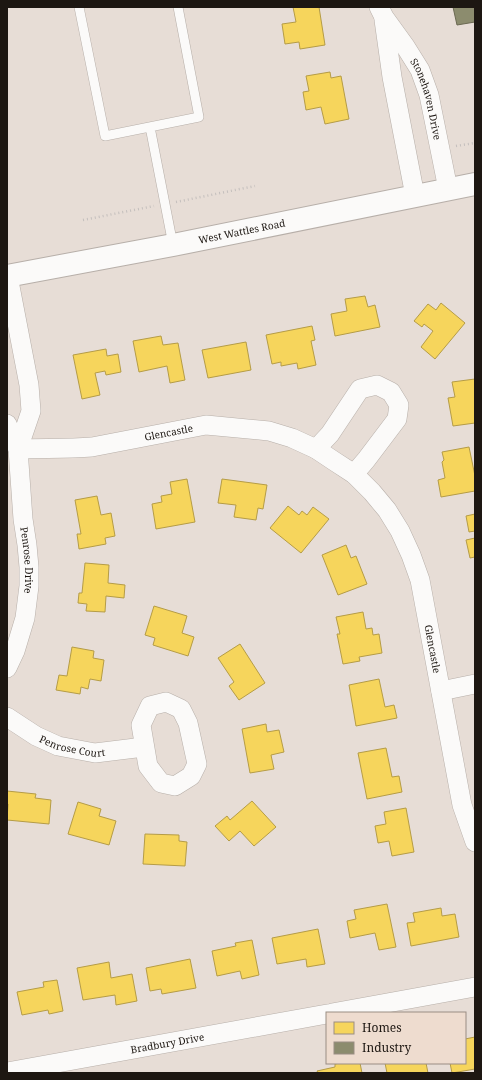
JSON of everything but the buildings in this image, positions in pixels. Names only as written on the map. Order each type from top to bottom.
[{"type":"street","name":"Stonehaven Drive","points":[[382,12],[420,70],[429,96],[448,189]]},
{"type":"street","name":"Stonehaven Drive","points":[[382,12],[392,77],[415,196]]},
{"type":"street","name":"West Wattles Road","points":[[8,276],[173,245],[475,184]]},
{"type":"street","name":"Penrose Drive","points":[[8,276],[28,385],[31,411],[18,449]]},
{"type":"street","points":[[316,449],[330,434],[360,389],[377,385],[391,392],[399,405],[397,419],[354,474]]},
{"type":"street","name":"Penrose Drive","points":[[7,424],[18,449],[23,519],[29,560],[29,586],[25,618],[15,651],[7,668]]},
{"type":"street","name":"Glencastle","points":[[18,449],[92,447],[206,425],[269,431],[292,438],[316,449],[354,474],[387,510],[400,531],[420,580],[462,805],[475,842]]},
{"type":"street","points":[[441,691],[475,684]]},
{"type":"street","name":"Penrose Court","points":[[7,717],[36,736],[58,746],[95,753],[144,747]]},
{"type":"street","points":[[338,1012],[475,987]]},
{"type":"street","name":"Bradbury Drive","points":[[7,1072],[326,1014]]},
{"type":"lane","points":[[79,7],[105,136],[199,117],[178,7]]},
{"type":"lane","points":[[150,127],[173,245]]},
{"type":"path","points":[[453,147],[475,143]]}]
